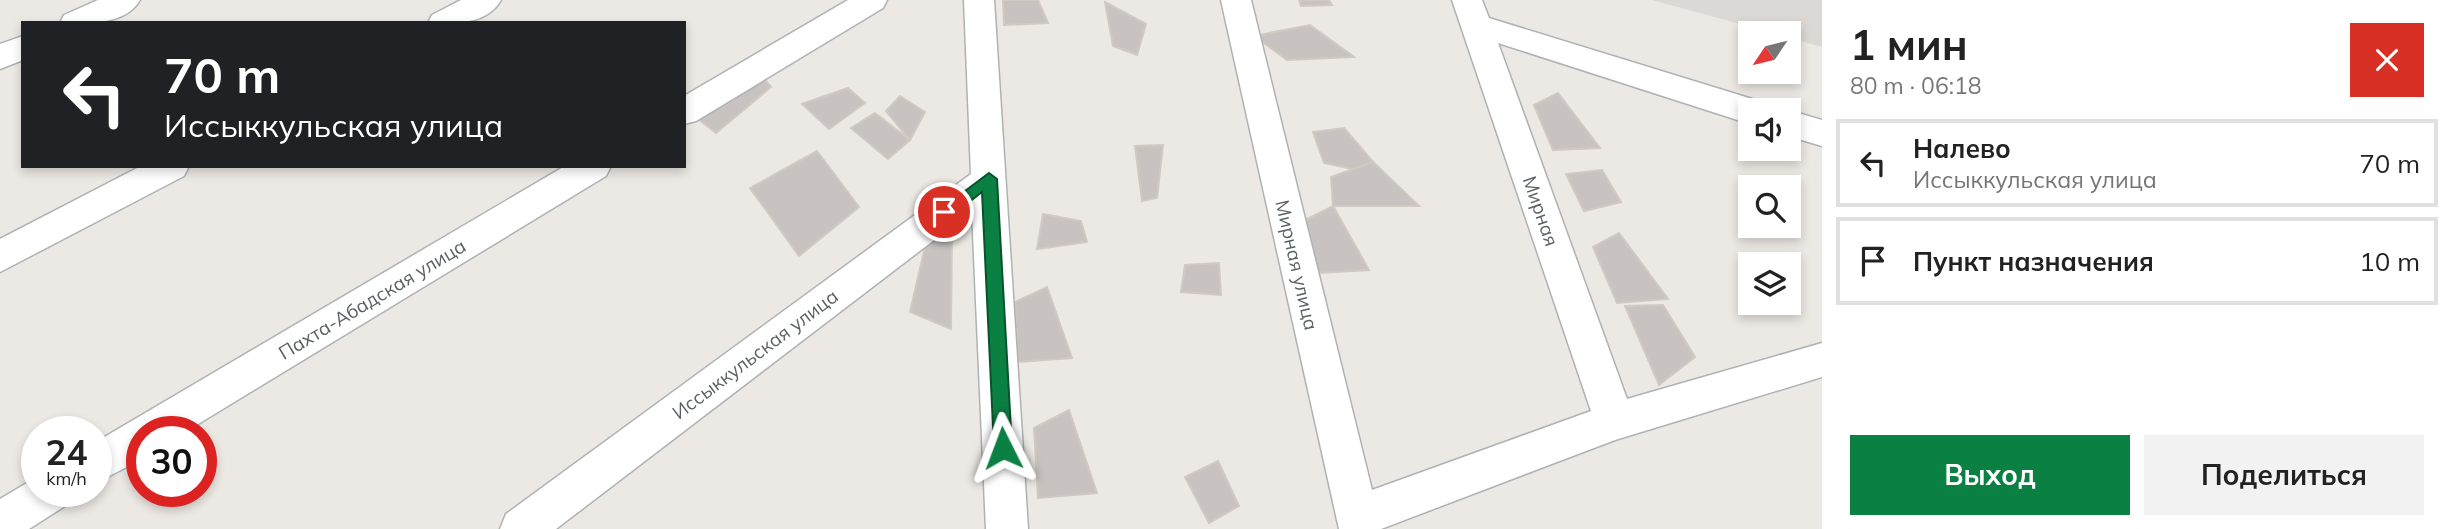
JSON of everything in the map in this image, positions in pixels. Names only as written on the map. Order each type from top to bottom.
[{"type":"street","points":[[79,21],[125,0]]},
{"type":"street","points":[[447,21],[486,0]]},
{"type":"street","points":[[686,111],[872,0]]},
{"type":"street","points":[[979,0],[1007,529]]},
{"type":"street","name":"Мирная улица","points":[[1236,0],[1358,523]]},
{"type":"street","points":[[1471,13],[1738,107]]},
{"type":"street","name":"Мирная","points":[[1471,13],[1615,421]]},
{"type":"street","points":[[0,57],[21,48]]},
{"type":"street","points":[[1801,126],[1822,133]]},
{"type":"street","points":[[0,257],[168,168]]},
{"type":"street","name":"Пахта-Абадская улица","points":[[176,416],[591,168]]},
{"type":"street","name":"Иссыккульская улица","points":[[521,529],[989,179]]},
{"type":"street","points":[[1358,523],[1615,421],[1822,360]]},
{"type":"shaded area","points":[[1652,0],[1822,0],[1822,47],[1801,41],[1801,21],[1738,21],[1738,23]]},
{"type":"building","points":[[1003,0],[1038,0],[1048,23],[1004,25]]},
{"type":"building","points":[[1299,0],[1329,0],[1332,5],[1301,6]]},
{"type":"building","points":[[1105,2],[1146,24],[1137,55],[1113,46]]},
{"type":"building","points":[[1310,25],[1354,57],[1287,60],[1254,36]]},
{"type":"building","points":[[755,68],[771,87],[716,133],[693,115]]},
{"type":"building","points":[[848,88],[865,103],[829,129],[802,104]]},
{"type":"building","points":[[1558,93],[1600,148],[1553,150],[1534,105]]},
{"type":"building","points":[[900,96],[925,112],[910,140],[886,111]]},
{"type":"building","points":[[875,113],[910,140],[888,159],[851,128]]},
{"type":"building","points":[[1344,128],[1385,176],[1324,163],[1313,132]]},
{"type":"building","points":[[1163,145],[1157,198],[1142,201],[1135,146]]},
{"type":"building","points":[[817,151],[859,207],[799,256],[750,188]]},
{"type":"building","points":[[1373,162],[1419,206],[1333,206],[1331,177]]},
{"type":"building","points":[[1602,170],[1621,202],[1584,211],[1566,174]]},
{"type":"building","points":[[1333,206],[1369,270],[1318,273],[1305,220]]},
{"type":"building","points":[[934,208],[952,225],[951,329],[910,312]]},
{"type":"building","points":[[1043,214],[1081,221],[1087,242],[1037,249]]},
{"type":"building","points":[[1619,233],[1668,299],[1617,303],[1593,247]]},
{"type":"building","points":[[1219,263],[1221,295],[1181,292],[1185,265]]},
{"type":"building","points":[[1047,287],[1072,358],[1018,362],[1015,302]]},
{"type":"building","points":[[1663,305],[1695,357],[1659,385],[1625,306]]},
{"type":"building","points":[[1069,410],[1097,493],[1038,498],[1034,428]]},
{"type":"building","points":[[1218,461],[1239,506],[1209,523],[1185,477]]},
{"type":"route","points":[[944,212],[989,179],[1003,448]]}]
